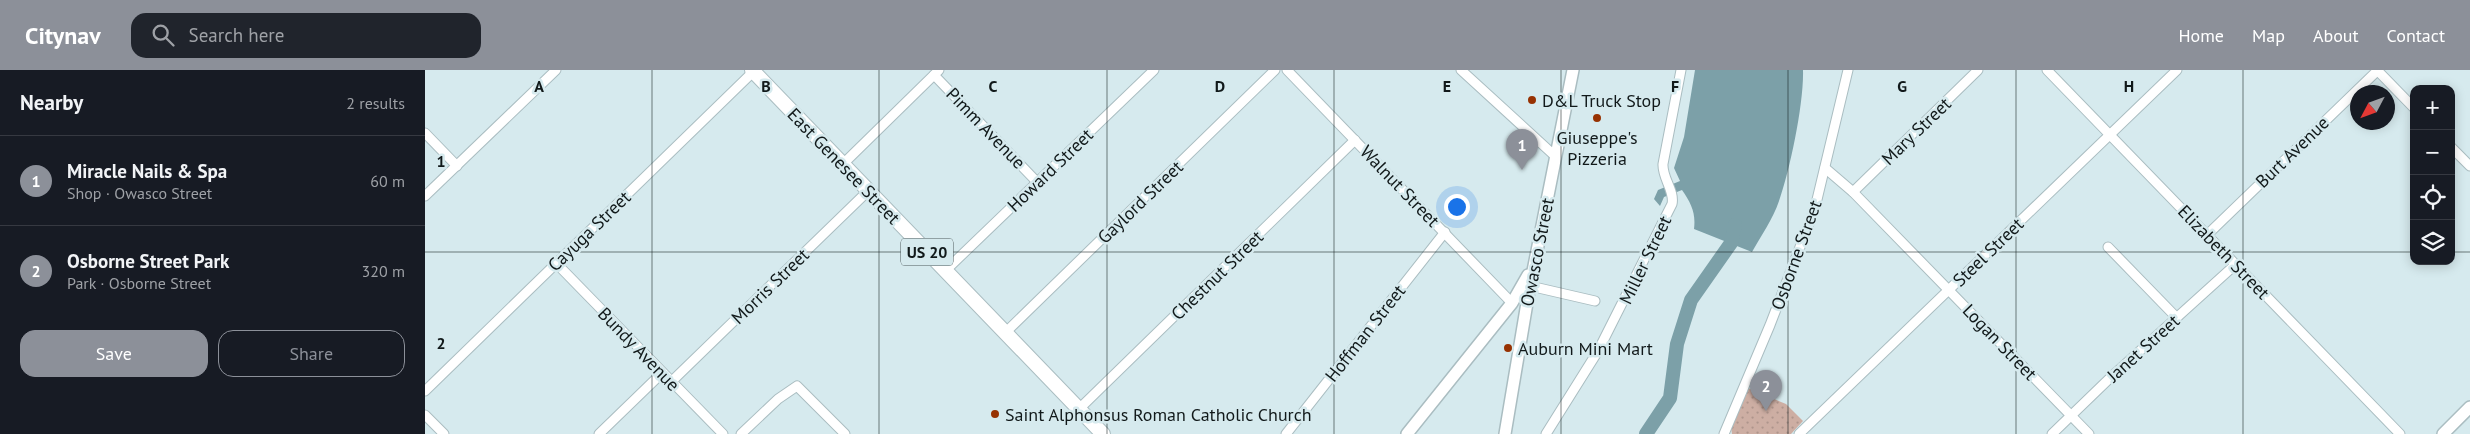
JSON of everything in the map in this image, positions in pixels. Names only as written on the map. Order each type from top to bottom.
[{"type":"highway","name":"East Genesee Street","points":[[753,71],[1103,434]]},
{"type":"main road","name":"Owasco Street","points":[[1505,434],[1530,286],[1573,70]]},
{"type":"main road","points":[[1407,434],[1512,304],[1522,288],[1538,248]]},
{"type":"main road","points":[[1512,304],[1527,308]]},
{"type":"main road","points":[[2443,434],[2470,407]]},
{"type":"street","name":"Howard Street","points":[[945,271],[1154,70]]},
{"type":"street","name":"Gaylord Street","points":[[1005,333],[1275,70]]},
{"type":"street","name":"Walnut Street","points":[[1287,70],[1445,232],[1512,304]]},
{"type":"street","points":[[1461,70],[1555,156]]},
{"type":"street","name":"Miller Street","points":[[1546,434],[1599,351],[1673,199],[1665,179],[1663,164],[1681,70]]},
{"type":"street","name":"Osborne Street","points":[[1724,434],[1804,240],[1825,168],[1848,70]]},
{"type":"street","name":"Mary Street","points":[[1853,192],[1978,70]]},
{"type":"street","name":"Elizabeth Street","points":[[2047,70],[2400,434]]},
{"type":"street","name":"Steel Street","points":[[1799,434],[2177,70]]},
{"type":"street","points":[[2377,70],[2410,104]]},
{"type":"street","name":"Burt Avenue","points":[[2207,235],[2377,70]]},
{"type":"street","points":[[425,196],[554,71]]},
{"type":"street","name":"Cayuga Street","points":[[425,391],[753,71]]},
{"type":"street","name":"Pimm Avenue","points":[[937,73],[1037,182]]},
{"type":"street","points":[[843,164],[937,73]]},
{"type":"street","points":[[425,133],[457,166]]},
{"type":"street","name":"Chestnut Street","points":[[1079,409],[1355,140]]},
{"type":"street","points":[[2455,151],[2470,166]]},
{"type":"street","name":"Logan Street","points":[[1825,168],[1853,192],[2089,434]]},
{"type":"street","name":"Morris Street","points":[[671,382],[869,191]]},
{"type":"street","name":"Hoffman Street","points":[[1286,434],[1445,232]]},
{"type":"street","points":[[2108,246],[2177,318]]},
{"type":"street","name":"Bundy Avenue","points":[[555,263],[723,434]]},
{"type":"street","name":"Janet Street","points":[[2052,434],[2237,264]]},
{"type":"street","points":[[1530,286],[1595,301]]},
{"type":"street","points":[[599,434],[662,373]]},
{"type":"street","points":[[741,434],[794,386],[800,387],[845,434]]},
{"type":"street","points":[[425,415],[444,434]]},
{"type":"shaded area","points":[[1748,388],[1786,404],[1803,421],[1791,434],[1732,434],[1731,428]]},
{"type":"water","points":[[1695,70],[1803,70],[1799,118],[1783,188],[1774,214],[1752,252],[1694,229],[1692,208],[1682,190],[1664,197],[1660,206],[1654,199],[1658,190],[1680,181],[1674,168],[1684,137]]},
{"type":"waterway","points":[[1646,434],[1670,398],[1677,344],[1691,300],[1731,243],[1735,225]]},
{"type":"place","name":"D&L Truck Stop","points":[[1532,100]]},
{"type":"place","name":"Giuseppe's Pizzeria","points":[[1597,118]]},
{"type":"place","name":"Miracle Nails & Spa","points":[[1522,170]]},
{"type":"place","name":"Auburn Mini Mart","points":[[1508,348]]},
{"type":"place","name":"Osborne Street Park","points":[[1766,411]]},
{"type":"place","name":"Saint Alphonsus Roman Catholic Church","points":[[995,414]]}]
